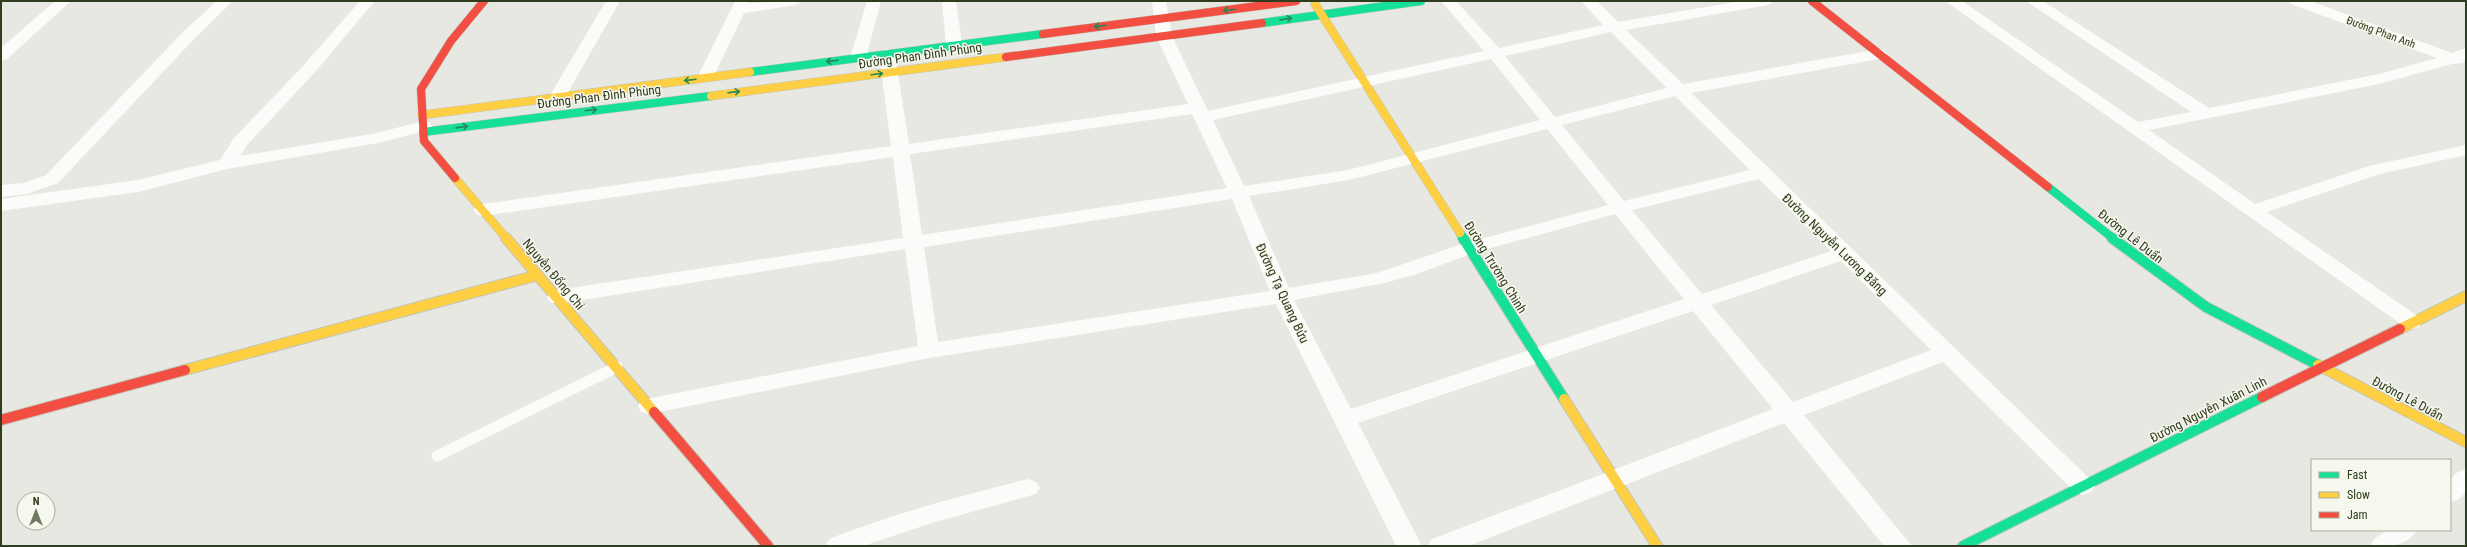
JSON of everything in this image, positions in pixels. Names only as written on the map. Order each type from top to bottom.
[{"type":"street","points":[[1,56],[64,1]]},
{"type":"street","points":[[1,191],[28,188],[52,179],[190,34],[226,1]]},
{"type":"street","points":[[227,164],[240,142],[309,69],[368,1]]},
{"type":"street","name":"Nguyễn Đổng Chi","points":[[484,1],[451,41],[421,89],[424,141],[768,546]]},
{"type":"street","points":[[557,97],[613,1]]},
{"type":"street","points":[[705,78],[740,5],[796,1]]},
{"type":"street","points":[[858,58],[874,1]]},
{"type":"street","points":[[949,1],[954,45]]},
{"type":"street","name":"Đường Tạ Quang Bửu","points":[[1159,1],[1163,27],[1238,192],[1282,296],[1345,419],[1401,544]]},
{"type":"street","name":"Đường Phan Đình Phùng","points":[[423,124],[892,73],[1163,27],[1296,1]]},
{"type":"street","name":"Đường Trường Chinh","points":[[1314,1],[1656,546]]},
{"type":"street","name":"Đường Phan Đình Phùng","points":[[423,124],[557,97],[954,45],[1322,14],[1421,1]]},
{"type":"street","points":[[1448,1],[1495,53],[1618,207],[1899,546]]},
{"type":"street","name":"Đường Nguyễn Lương Băng","points":[[1588,1],[2083,486]]},
{"type":"street","points":[[483,210],[902,151],[1201,112],[1365,83],[1614,27],[1768,1]]},
{"type":"street","name":"Đường Lê Duẩn","points":[[1812,1],[2152,270],[2206,306],[2466,442]]},
{"type":"street","points":[[1952,1],[2412,322]]},
{"type":"street","points":[[2036,3],[2056,1]]},
{"type":"street","name":"Đường Phan Anh","points":[[2296,1],[2462,58]]},
{"type":"street","points":[[2036,3],[2206,114]]},
{"type":"street","points":[[887,54],[892,73],[929,351]]},
{"type":"street","points":[[557,297],[1349,175],[1678,90],[1879,54]]},
{"type":"street","points":[[2136,128],[2379,79],[2462,58]]},
{"type":"street","points":[[1,205],[76,196],[138,186],[227,164],[378,138],[423,124]]},
{"type":"street","points":[[2251,211],[2376,170],[2466,150]]},
{"type":"street","points":[[649,406],[929,351],[1282,296],[1407,271],[1469,248],[1618,207],[1763,173]]},
{"type":"street","points":[[1345,419],[1845,253]]},
{"type":"street","points":[[1,420],[538,276]]},
{"type":"street","name":"Đường Nguyễn Xuân Linh","points":[[1963,546],[2466,296]]},
{"type":"street","points":[[1441,546],[1616,481],[1788,411],[1947,352]]},
{"type":"street","points":[[2451,492],[2466,478]]},
{"type":"street","points":[[838,546],[876,529],[1028,488]]},
{"type":"street","points":[[2383,546],[2404,531]]},
{"type":"lane","points":[[437,456],[617,367]]},
{"type":"traffic: fast","points":[[1262,23],[1421,1]]},
{"type":"traffic: fast","points":[[750,72],[1043,34]]},
{"type":"traffic: fast","points":[[423,132],[711,96]]},
{"type":"traffic: fast","points":[[2048,187],[2152,269],[2206,307],[2318,365]]},
{"type":"traffic: fast","points":[[1460,233],[1564,399]]},
{"type":"traffic: fast","points":[[1963,546],[2262,397]]},
{"type":"traffic: slow","points":[[1315,4],[1460,233]]},
{"type":"traffic: slow","points":[[711,96],[1006,57]]},
{"type":"traffic: slow","points":[[422,115],[750,72]]},
{"type":"traffic: slow","points":[[455,178],[654,412]]},
{"type":"traffic: slow","points":[[185,370],[538,275]]},
{"type":"traffic: slow","points":[[2400,329],[2466,296]]},
{"type":"traffic: slow","points":[[2318,365],[2466,442]]},
{"type":"traffic: slow","points":[[1564,399],[1657,546]]},
{"type":"traffic: jam","points":[[455,178],[424,141],[421,89],[451,41],[484,1]]},
{"type":"traffic: jam","points":[[1043,34],[1296,1]]},
{"type":"traffic: jam","points":[[1812,1],[2048,187]]},
{"type":"traffic: jam","points":[[1006,57],[1262,23]]},
{"type":"traffic: jam","points":[[2262,397],[2400,329]]},
{"type":"traffic: jam","points":[[1,420],[185,370]]},
{"type":"traffic: jam","points":[[654,412],[768,546]]}]
